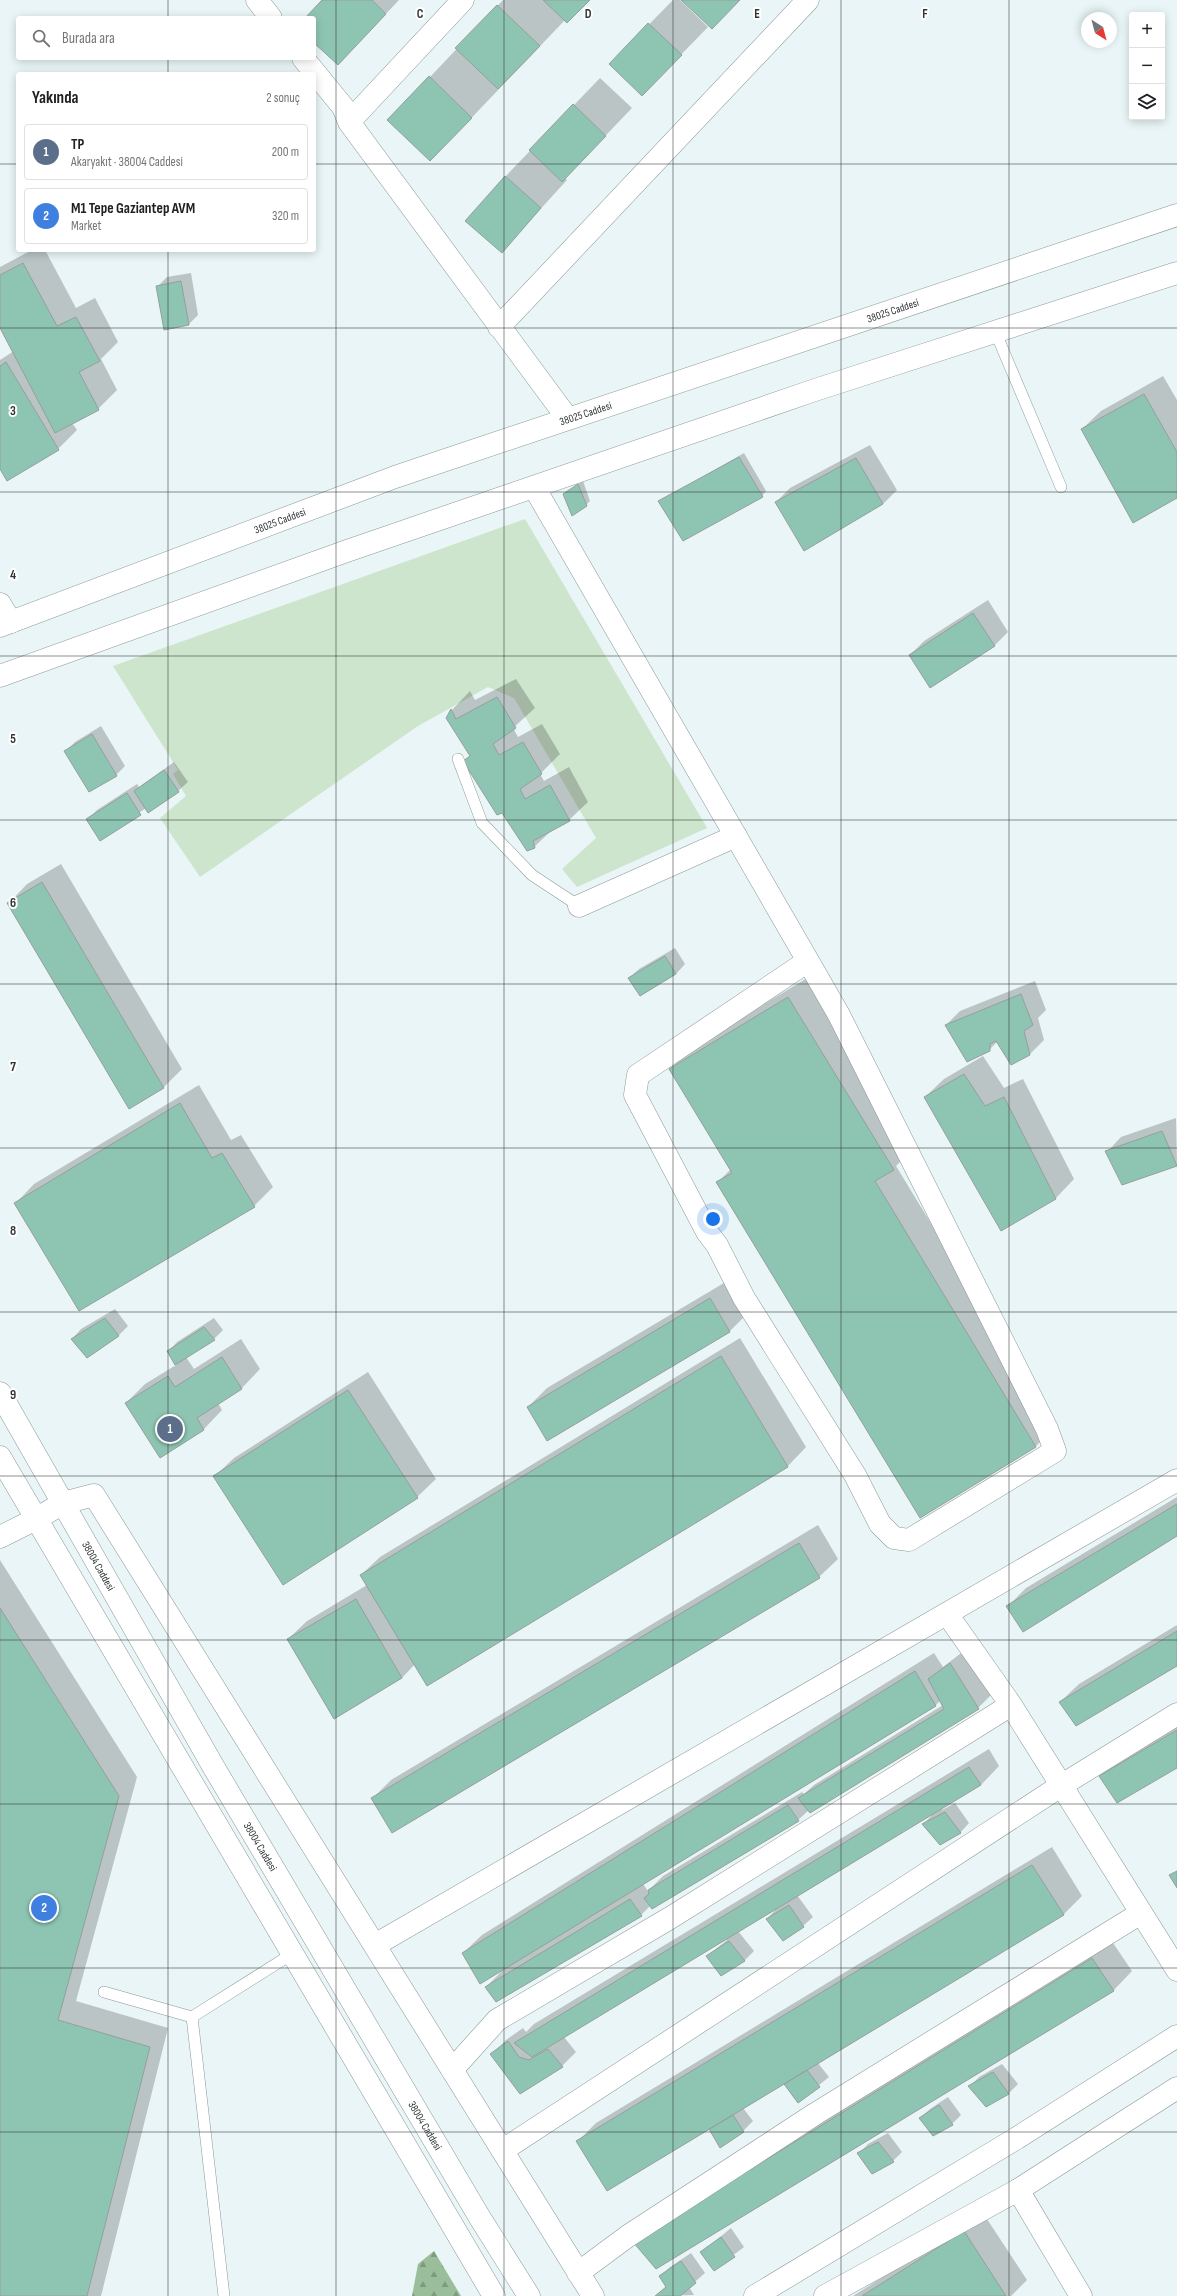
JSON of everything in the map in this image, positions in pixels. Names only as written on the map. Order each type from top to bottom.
[{"type":"street","points":[[257,0],[269,16]]},
{"type":"street","points":[[349,122],[463,0]]},
{"type":"street","points":[[499,327],[808,0]]},
{"type":"street","points":[[305,60],[314,72]]},
{"type":"street","points":[[316,74],[343,108],[349,122],[568,419]]},
{"type":"street","name":"38025 Caddesi","points":[[6,624],[395,477],[1177,215]]},
{"type":"street","points":[[0,676],[344,552],[815,390],[1177,273]]},
{"type":"street","points":[[534,487],[736,836],[808,961],[843,1022],[1047,1429],[1055,1451],[909,1540],[894,1538],[880,1524],[856,1475],[744,1298],[718,1245],[706,1232],[635,1095],[638,1074],[808,961]]},
{"type":"street","points":[[0,604],[6,624]]},
{"type":"street","points":[[579,906],[736,836]]},
{"type":"street","name":"38004 Caddesi","points":[[0,1393],[209,1759],[480,2218],[529,2296]]},
{"type":"street","points":[[0,1457],[494,2296]]},
{"type":"street","points":[[374,1945],[1177,1480]]},
{"type":"street","points":[[0,1537],[36,1519],[63,1503],[94,1495],[593,2296]]},
{"type":"street","points":[[947,1614],[1011,1705],[1177,1970]]},
{"type":"street","points":[[452,2070],[497,2020],[676,1913],[1011,1705]]},
{"type":"street","points":[[503,2150],[1062,1785],[1177,1714]]},
{"type":"street","points":[[578,2273],[628,2236],[815,2114],[1141,1913]]},
{"type":"street","points":[[292,1954],[317,1942]]},
{"type":"street","points":[[755,2296],[1017,2138],[1177,2036]]},
{"type":"street","points":[[825,2296],[1018,2190],[1177,2088]]},
{"type":"street","points":[[1018,2190],[1081,2296]]},
{"type":"lane","points":[[995,331],[1061,487]]},
{"type":"lane","points":[[458,759],[482,824],[532,875],[579,906]]},
{"type":"lane","points":[[104,1992],[192,2017],[292,1954]]},
{"type":"lane","points":[[192,2017],[224,2296]]},
{"type":"green space","points":[[525,519],[707,828],[577,887],[562,869],[596,838],[514,698],[488,687],[418,726],[200,877],[160,818],[186,796],[173,774],[178,770],[113,666]]},
{"type":"green space","points":[[434,2251],[461,2296],[412,2296],[418,2264]]},
{"type":"building","points":[[322,0],[372,0],[386,14],[338,65],[316,45],[316,16],[307,16]]},
{"type":"building","points":[[543,0],[590,0],[567,23]]},
{"type":"building","points":[[681,0],[740,0],[712,29]]},
{"type":"building","points":[[497,5],[540,46],[498,89],[455,48]]},
{"type":"building","points":[[648,23],[682,55],[642,96],[609,64]]},
{"type":"building","points":[[429,76],[472,118],[430,161],[387,120]]},
{"type":"building","points":[[573,104],[606,136],[562,182],[529,150]]},
{"type":"building","points":[[505,176],[541,208],[502,253],[465,221]]},
{"type":"building","points":[[23,263],[57,326],[76,317],[100,361],[79,372],[99,410],[55,433],[0,328],[0,275]]},
{"type":"building","points":[[181,281],[189,325],[164,330],[156,286]]},
{"type":"building","points":[[6,362],[59,450],[7,481],[0,469],[0,366]]},
{"type":"building","points":[[1144,394],[1177,452],[1177,498],[1133,523],[1081,429]]},
{"type":"building","points":[[739,457],[763,497],[683,541],[658,501]]},
{"type":"building","points":[[856,458],[883,504],[804,551],[775,502]]},
{"type":"building","points":[[578,484],[587,506],[572,516],[563,494]]},
{"type":"building","points":[[973,613],[995,646],[930,688],[909,655]]},
{"type":"building","points":[[497,697],[516,728],[493,744],[499,755],[523,742],[542,774],[520,789],[525,799],[550,785],[570,821],[533,841],[535,848],[527,851],[502,813],[497,815],[463,761],[470,756],[446,718],[451,709],[456,719]]},
{"type":"building","points":[[92,734],[117,776],[89,792],[64,751]]},
{"type":"building","points":[[164,770],[179,792],[148,813],[134,791]]},
{"type":"building","points":[[127,793],[141,815],[100,841],[86,819]]},
{"type":"building","points":[[42,882],[164,1088],[129,1109],[7,903]]},
{"type":"building","points":[[665,956],[676,974],[640,996],[628,978]]},
{"type":"building","points":[[1021,994],[1033,1025],[1024,1031],[1030,1055],[1011,1065],[996,1041],[990,1044],[990,1051],[967,1062],[945,1025]]},
{"type":"building","points":[[788,997],[894,1170],[875,1181],[1036,1447],[920,1518],[716,1182],[732,1173],[669,1069]]},
{"type":"building","points":[[964,1074],[985,1106],[1004,1097],[1056,1199],[1001,1231],[924,1097]]},
{"type":"building","points":[[180,1103],[212,1158],[222,1153],[255,1207],[79,1311],[14,1203]]},
{"type":"building","points":[[1162,1131],[1177,1166],[1122,1185],[1105,1151]]},
{"type":"building","points":[[710,1298],[730,1332],[547,1441],[527,1407]]},
{"type":"building","points":[[105,1318],[119,1336],[87,1358],[71,1339]]},
{"type":"building","points":[[204,1327],[215,1340],[175,1365],[167,1351]]},
{"type":"building","points":[[721,1356],[788,1467],[427,1686],[360,1575]]},
{"type":"building","points":[[222,1357],[242,1389],[197,1418],[204,1430],[160,1458],[125,1403],[168,1376],[175,1387]]},
{"type":"building","points":[[348,1390],[418,1498],[283,1585],[213,1476]]},
{"type":"building","points":[[1177,1504],[1177,1536],[1023,1632],[1006,1606]]},
{"type":"building","points":[[799,1543],[820,1578],[392,1833],[371,1798]]},
{"type":"building","points":[[356,1599],[402,1678],[334,1719],[287,1639]]},
{"type":"building","points":[[0,1608],[119,1796],[58,2020],[150,2047],[87,2296],[0,2296]]},
{"type":"building","points":[[1177,1631],[1177,1666],[1076,1726],[1059,1702]]},
{"type":"building","points":[[950,1663],[979,1709],[810,1813],[798,1798],[944,1709],[928,1679]]},
{"type":"building","points":[[915,1671],[936,1706],[480,1984],[462,1953]]},
{"type":"building","points":[[1177,1730],[1177,1768],[1117,1803],[1099,1776]]},
{"type":"building","points":[[969,1767],[981,1785],[532,2057],[514,2043]]},
{"type":"building","points":[[788,1805],[799,1821],[652,1909],[644,1898],[649,1894],[648,1890]]},
{"type":"building","points":[[945,1812],[961,1833],[940,1845],[922,1824]]},
{"type":"building","points":[[1032,1865],[1064,1915],[607,2191],[576,2141]]},
{"type":"building","points":[[1177,1871],[1177,1888],[1169,1875]]},
{"type":"building","points":[[630,1899],[642,1916],[496,2002],[485,1987]]},
{"type":"building","points":[[789,1905],[804,1927],[783,1941],[766,1919]]},
{"type":"building","points":[[729,1941],[745,1961],[721,1976],[706,1956]]},
{"type":"building","points":[[1092,1958],[1114,1991],[656,2269],[633,2242]]},
{"type":"building","points":[[508,2041],[519,2057],[529,2060],[548,2049],[563,2067],[520,2094],[490,2054]]},
{"type":"building","points":[[807,2070],[820,2087],[798,2103],[784,2084]]},
{"type":"building","points":[[993,2072],[1009,2094],[986,2107],[968,2086]]},
{"type":"building","points":[[939,2105],[953,2125],[933,2136],[919,2118]]},
{"type":"building","points":[[733,2115],[744,2132],[720,2148],[709,2129]]},
{"type":"building","points":[[878,2142],[894,2162],[872,2174],[857,2153]]},
{"type":"building","points":[[964,2231],[1006,2296],[862,2296]]},
{"type":"building","points":[[721,2237],[735,2257],[714,2271],[700,2252]]},
{"type":"building","points":[[681,2261],[696,2283],[680,2296],[655,2296],[666,2287],[659,2276]]},
{"type":"place","name":"TP","points":[[170,1429]]},
{"type":"place","name":"M1 Tepe Gaziantep AVM","points":[[44,1908]]}]
